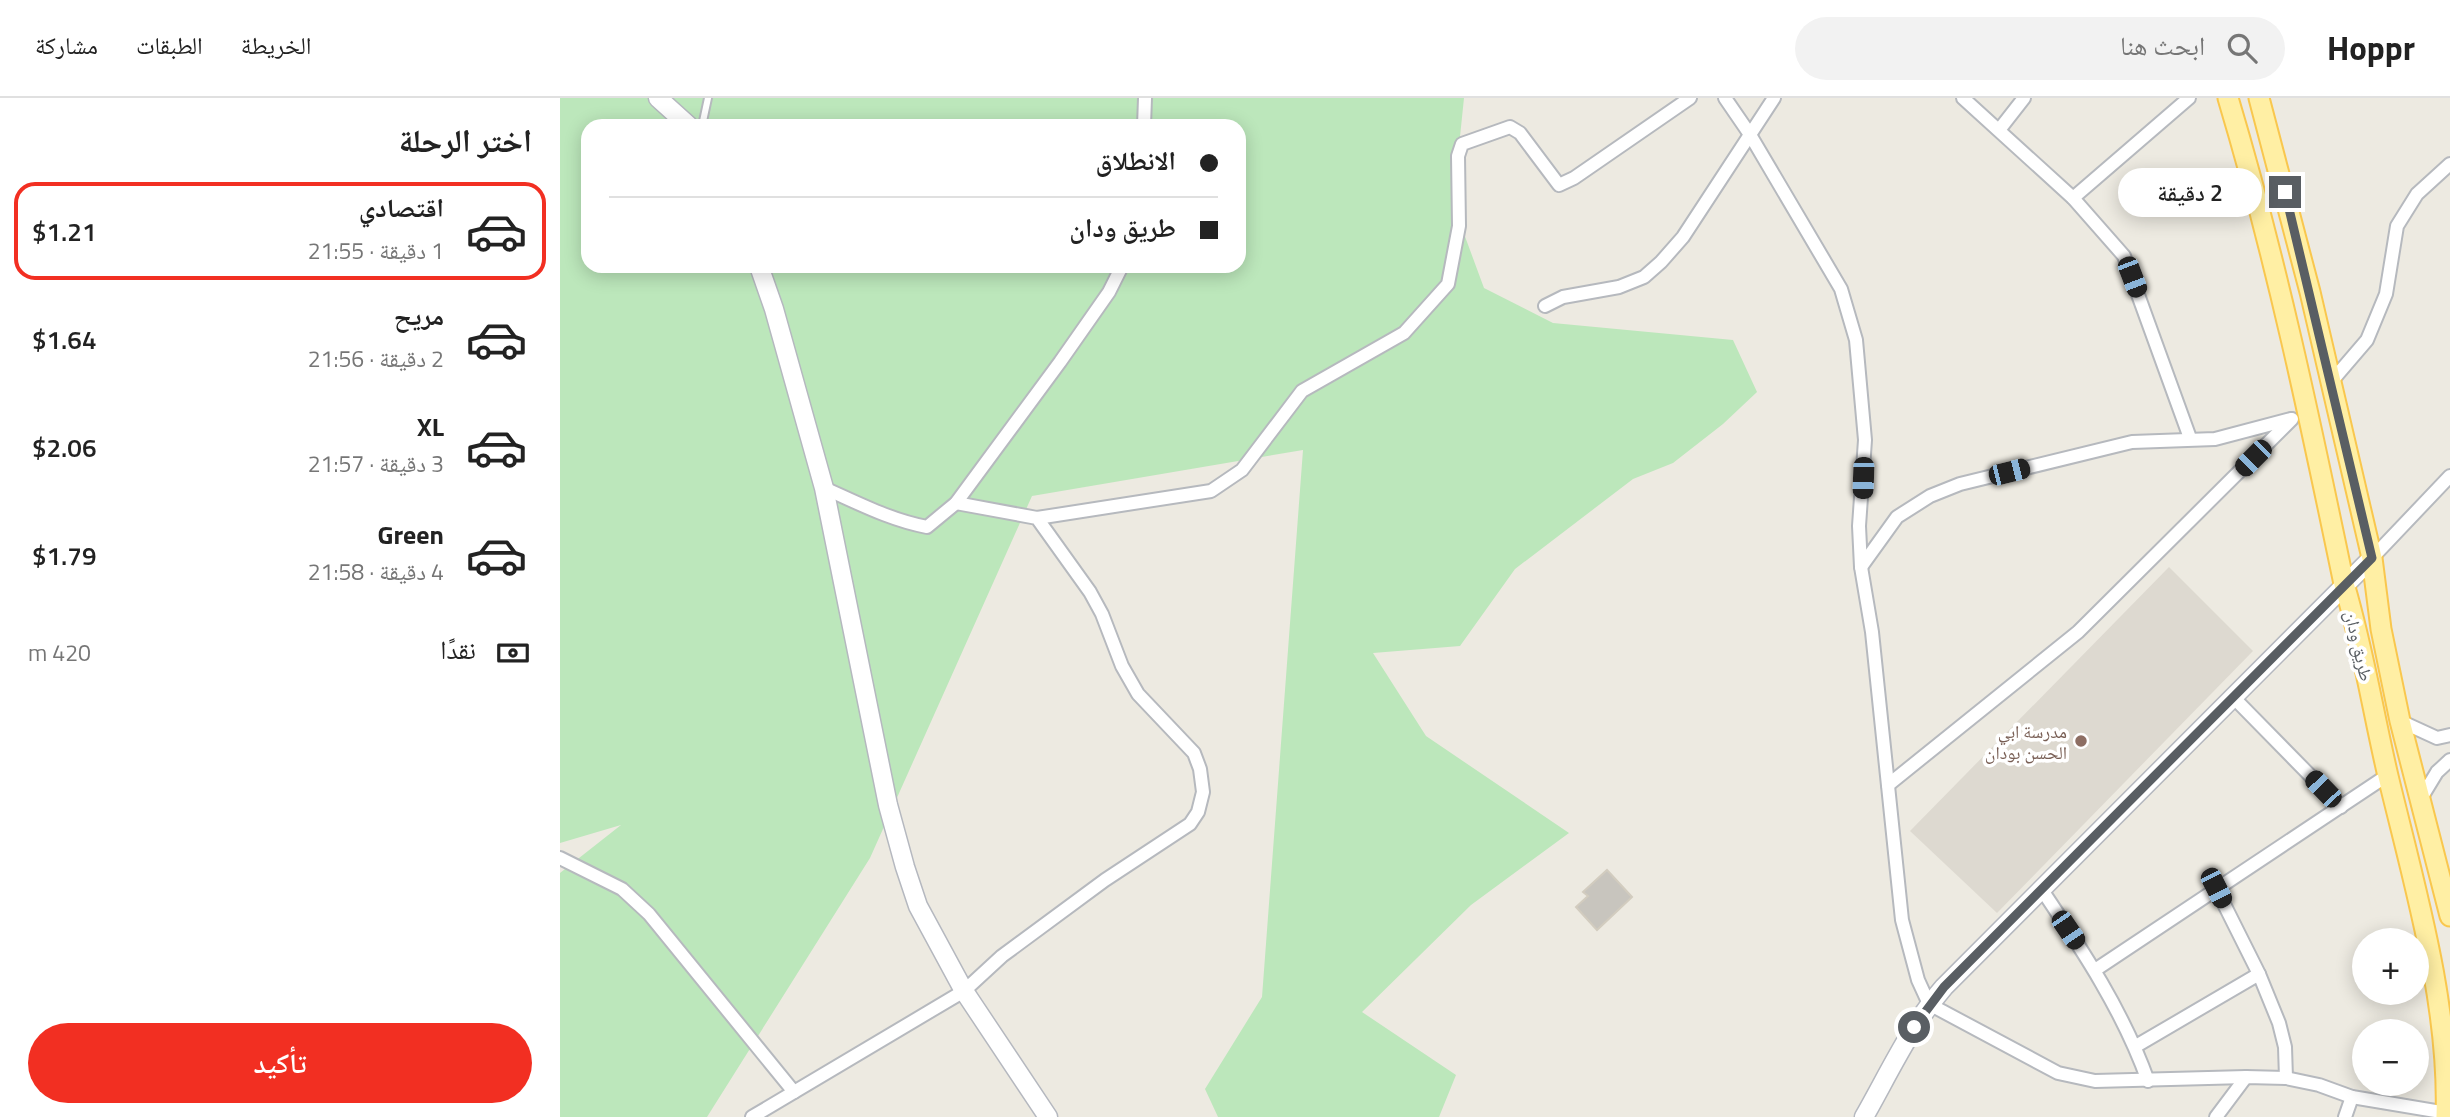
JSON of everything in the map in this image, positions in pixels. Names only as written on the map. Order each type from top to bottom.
[{"type":"main road","name":"طريق ودان","points":[[2228,98],[2252,176],[2280,288],[2300,416],[2355,621],[2428,947],[2443,1036],[2447,1115]]},
{"type":"main road","name":"طريق ودان","points":[[2259,98],[2331,382],[2372,558],[2381,629],[2400,721],[2450,916]]},
{"type":"street","points":[[658,98],[681,119]]},
{"type":"street","points":[[1144,119],[1145,98]]},
{"type":"street","points":[[956,503],[1037,519],[1211,491],[1242,470],[1302,391],[1404,333],[1448,284],[1459,226],[1458,156],[1462,144],[1510,127],[1520,133],[1559,185],[1574,178],[1690,98]]},
{"type":"street","points":[[1725,98],[1749,133],[1841,289],[1856,340],[1865,440],[1859,526],[1861,567],[1872,632],[1902,920],[1918,980],[1929,1004],[2058,1073],[2095,1081],[2286,1078],[2319,1085],[2353,1097],[2447,1115]]},
{"type":"street","points":[[1545,306],[1563,297],[1590,290],[1619,287],[1644,277],[1653,270],[1683,237],[1774,98]]},
{"type":"street","points":[[1963,98],[2073,198],[2124,256],[2190,438]]},
{"type":"street","points":[[1999,130],[2024,98]]},
{"type":"street","points":[[2073,198],[2189,98]]},
{"type":"street","points":[[2331,382],[2367,340],[2386,294],[2397,226],[2417,194],[2450,164]]},
{"type":"street","points":[[761,273],[824,488],[888,805],[918,906],[964,991],[1048,1117]]},
{"type":"street","points":[[824,488],[882,514],[927,527],[956,503],[1067,352],[1109,292],[1118,273]]},
{"type":"street","points":[[1861,567],[1897,517],[1930,496],[1960,484],[2132,442],[2215,439],[2300,416]]},
{"type":"street","points":[[1888,785],[2078,632],[2300,416]]},
{"type":"street","points":[[1864,1117],[1929,1004],[2234,698],[2450,476]]},
{"type":"street","points":[[752,1117],[964,991],[1002,956],[1105,880],[1190,824],[1198,812],[1203,792],[1200,769],[1194,753],[1138,694],[1122,666],[1102,614],[1090,592],[1037,519]]},
{"type":"street","points":[[2234,698],[2341,807]]},
{"type":"street","points":[[2400,721],[2437,738],[2450,735]]},
{"type":"street","points":[[2419,800],[2437,772],[2450,760]]},
{"type":"street","points":[[2095,970],[2388,775]]},
{"type":"street","points":[[560,858],[622,889],[649,914],[794,1092]]},
{"type":"street","points":[[2216,888],[2259,974],[2279,1023],[2285,1047],[2286,1078]]},
{"type":"street","points":[[2042,890],[2095,970],[2136,1046],[2148,1081]]},
{"type":"street","points":[[2136,1046],[2259,974]]},
{"type":"street","points":[[2216,1117],[2246,1077]]},
{"type":"street","points":[[2345,1117],[2353,1097]]},
{"type":"lane","points":[[704,119],[708,98]]},
{"type":"shaded area","name":"مدرسة ابي الحسن بودان","points":[[2169,567],[2253,651],[1997,913],[1910,831]]},
{"type":"green space","points":[[560,98],[1464,98],[1453,204],[1484,288],[1553,323],[1733,340],[1757,392],[1723,424],[1673,463],[1633,479],[1515,569],[1460,646],[1373,653],[1426,736],[1569,833],[1471,905],[1362,1012],[1456,1075],[1439,1117],[1218,1117],[1205,1089],[1262,997],[1303,450],[1032,496],[870,858],[707,1117],[560,1117],[560,873],[621,825],[560,843]]},
{"type":"building","points":[[1607,870],[1632,897],[1597,930],[1576,907],[1588,896],[1583,892]]},
{"type":"place","name":"مدرسة ابي الحسن بودان","points":[[2081,741]]},
{"type":"route","points":[[1914,1027],[1944,987],[2234,698],[2343,584],[2372,558],[2285,192]]}]
